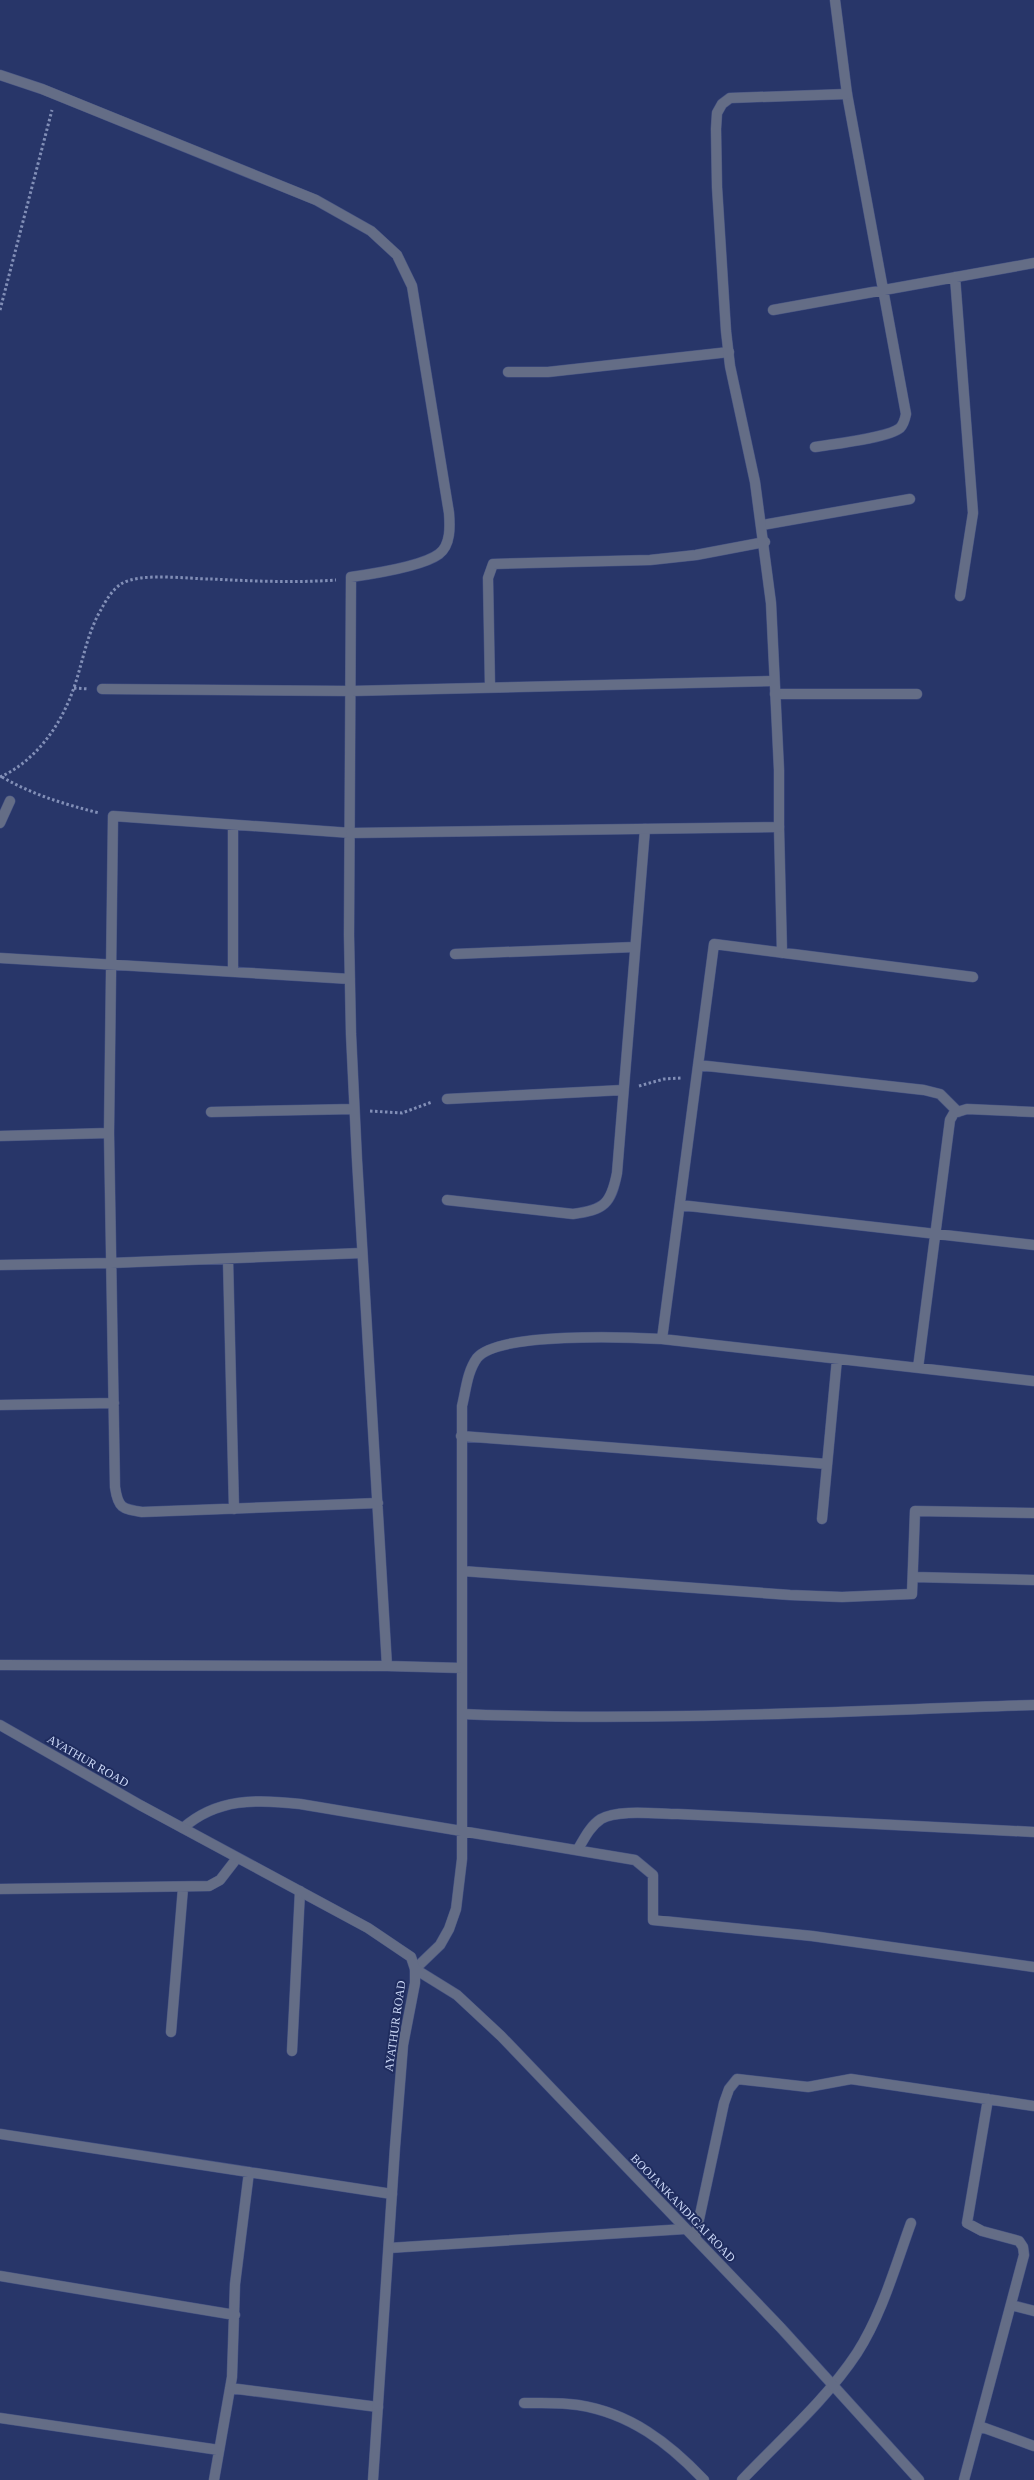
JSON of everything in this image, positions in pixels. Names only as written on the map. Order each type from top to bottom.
[{"type":"street","points":[[815,447],[887,434],[899,429],[904,423],[904,400],[847,94],[835,0]]},
{"type":"street","points":[[0,75],[56,94],[316,200],[372,231],[397,255],[412,286],[450,513],[450,531],[447,542],[440,554],[420,562],[351,577],[350,979],[354,1108],[387,1666]]},
{"type":"street","points":[[782,952],[771,603],[755,482],[728,352],[717,187],[717,113],[722,104],[730,98],[847,94]]},
{"type":"street","points":[[773,310],[1034,263]]},
{"type":"street","points":[[955,277],[973,514],[960,596]]},
{"type":"street","points":[[508,372],[556,372],[728,352]]},
{"type":"street","points":[[762,525],[910,499]]},
{"type":"street","points":[[490,687],[488,578],[493,564],[650,560],[696,555],[764,542]]},
{"type":"street","points":[[102,689],[351,690],[774,681]]},
{"type":"street","points":[[775,694],[917,694]]},
{"type":"street","points":[[0,822],[10,801]]},
{"type":"street","points":[[378,1503],[142,1512],[126,1510],[117,1501],[115,1487],[109,1133],[113,816],[351,833],[779,827]]},
{"type":"street","points":[[233,825],[233,972]]},
{"type":"street","points":[[446,1200],[573,1214],[593,1211],[607,1203],[614,1189],[617,1173],[645,829]]},
{"type":"street","points":[[662,1339],[714,944],[973,977]]},
{"type":"street","points":[[456,954],[635,948]]},
{"type":"street","points":[[0,958],[350,979]]},
{"type":"street","points":[[698,1065],[924,1090],[940,1094],[958,1112]]},
{"type":"street","points":[[447,1099],[623,1090]]},
{"type":"street","points":[[211,1112],[354,1108]]},
{"type":"street","points":[[918,1368],[950,1120],[954,1113],[967,1109],[1034,1112]]},
{"type":"street","points":[[0,1136],[109,1133]]},
{"type":"street","points":[[680,1205],[1034,1245]]},
{"type":"street","points":[[0,1265],[111,1263],[362,1253]]},
{"type":"street","points":[[228,1258],[234,1508]]},
{"type":"street","points":[[415,1969],[440,1944],[449,1929],[456,1909],[460,1885],[462,1831],[462,1406],[469,1376],[478,1358],[490,1348],[574,1336],[662,1339],[1034,1381]]},
{"type":"street","points":[[822,1519],[837,1359]]},
{"type":"street","points":[[0,1405],[114,1403]]},
{"type":"street","points":[[461,1436],[827,1464]]},
{"type":"street","points":[[462,1571],[842,1598],[912,1594],[915,1510],[1034,1513]]},
{"type":"street","points":[[913,1577],[1034,1580]]},
{"type":"street","points":[[0,1665],[387,1666],[462,1668]]},
{"type":"street","points":[[462,1714],[559,1718],[660,1717],[1034,1705]]},
{"type":"street","name":"AYATHUR ROAD","points":[[0,1725],[237,1858],[368,1928],[411,1957],[415,1969],[415,1984],[404,2045],[373,2480]]},
{"type":"street","points":[[183,1828],[198,1816],[215,1809],[242,1802],[264,1800],[300,1804],[635,1860],[645,1866],[653,1875],[653,1920],[812,1936],[1034,1967]]},
{"type":"street","points":[[578,1850],[591,1828],[602,1818],[628,1813],[1034,1832]]},
{"type":"street","points":[[0,1889],[183,1888],[209,1886],[220,1880],[237,1858]]},
{"type":"street","points":[[171,2032],[183,1888]]},
{"type":"street","points":[[292,2051],[300,1891]]},
{"type":"street","name":"BOOJANKANDIGAI ROAD","points":[[415,1969],[457,1994],[500,2036],[695,2238],[919,2480]]},
{"type":"street","points":[[695,2238],[724,2103],[729,2089],[737,2079],[808,2087],[851,2079],[1034,2106]]},
{"type":"street","points":[[964,2480],[1024,2255],[1023,2247],[1019,2241],[970,2227],[966,2217],[988,2099]]},
{"type":"street","points":[[0,2134],[392,2194]]},
{"type":"street","points":[[214,2480],[230,2388],[238,2256],[249,2172]]},
{"type":"street","points":[[742,2480],[833,2385],[857,2352],[884,2299],[911,2223]]},
{"type":"street","points":[[389,2248],[686,2229]]},
{"type":"street","points":[[0,2276],[235,2315]]},
{"type":"street","points":[[1011,2305],[1034,2311]]},
{"type":"street","points":[[230,2388],[378,2407]]},
{"type":"street","points":[[524,2403],[577,2405],[605,2411],[636,2424],[659,2438],[704,2480]]},
{"type":"street","points":[[0,2418],[220,2450]]},
{"type":"street","points":[[979,2426],[1034,2446]]},
{"type":"path","points":[[0,310],[56,94]]},
{"type":"path","points":[[1,777],[12,772],[36,752],[56,726],[72,694],[91,625],[108,598],[120,584],[153,578],[292,582],[351,577]]},
{"type":"path","points":[[1,777],[28,792],[113,816]]},
{"type":"path","points":[[623,1090],[664,1079],[696,1079]]},
{"type":"path","points":[[354,1108],[390,1114],[402,1113],[435,1101],[447,1099]]}]
